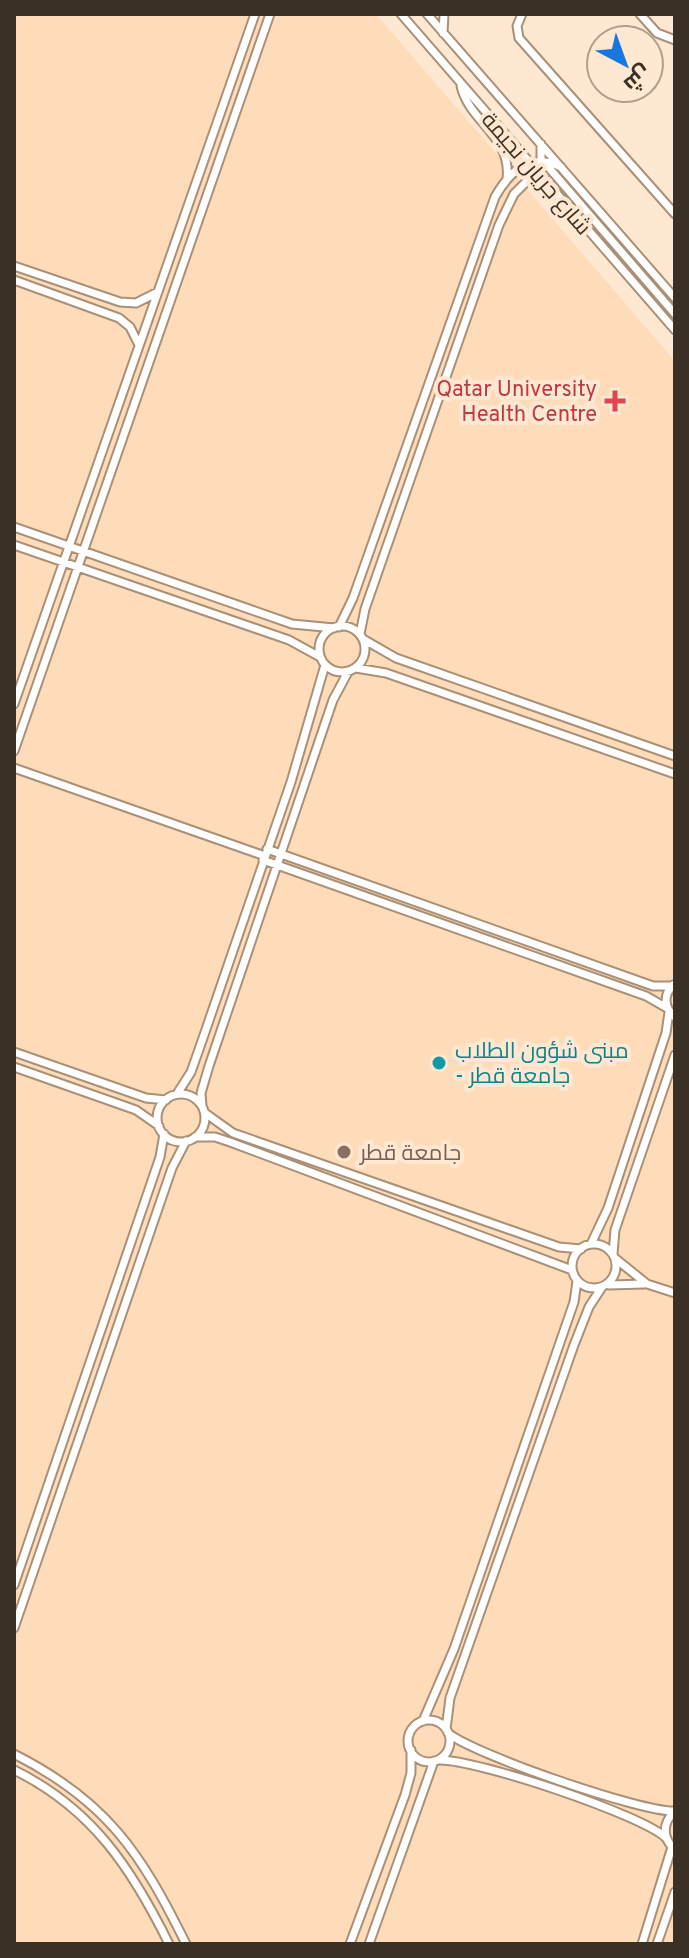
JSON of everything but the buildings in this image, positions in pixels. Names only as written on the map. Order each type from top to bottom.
[{"type":"street","points":[[14,704],[255,14]]},
{"type":"street","points":[[14,751],[270,14]]},
{"type":"street","name":"شارع جريان نجيمة","points":[[401,14],[675,330]]},
{"type":"street","name":"شارع جريان نجيمة","points":[[427,14],[675,298]]},
{"type":"street","points":[[443,33],[444,14]]},
{"type":"street","points":[[522,14],[517,26],[519,38],[675,214]]},
{"type":"street","points":[[640,14],[657,33],[675,40]]},
{"type":"street","points":[[461,84],[465,98],[498,139],[507,163],[507,179]]},
{"type":"street","points":[[14,545],[289,640],[320,657],[325,665],[338,672],[356,668],[365,654],[361,637],[383,556],[505,208],[514,194],[537,173],[543,161],[541,144]]},
{"type":"street","points":[[543,161],[675,314]]},
{"type":"street","points":[[320,657],[320,642],[336,627],[369,552],[491,205],[507,179],[528,163],[543,161],[561,167]]},
{"type":"street","points":[[197,181],[210,186]]},
{"type":"street","points":[[14,266],[120,302],[136,303],[158,292]]},
{"type":"street","points":[[14,280],[113,315],[130,327],[139,346]]},
{"type":"street","points":[[456,306],[470,311]]},
{"type":"street","points":[[124,389],[138,394]]},
{"type":"street","points":[[14,527],[292,624],[353,629],[396,658],[675,756]]},
{"type":"street","points":[[369,552],[383,556]]},
{"type":"street","points":[[159,1126],[158,1111],[166,1100],[177,1094],[191,1072],[319,694],[325,665]]},
{"type":"street","points":[[356,668],[386,673],[675,774]]},
{"type":"street","points":[[195,1137],[204,1126],[203,1083],[333,700],[348,672]]},
{"type":"street","points":[[14,768],[265,855],[278,865],[646,996],[670,1012]]},
{"type":"street","points":[[265,855],[282,855],[653,986],[673,985]]},
{"type":"street","points":[[385,903],[390,893]]},
{"type":"street","points":[[464,931],[468,920]]},
{"type":"street","points":[[591,1244],[608,1208],[666,1033],[670,1012],[666,994],[673,985]]},
{"type":"street","points":[[14,1052],[129,1092],[166,1100]]},
{"type":"street","points":[[369,1944],[436,1760],[448,1750],[447,1706],[589,1307],[616,1271],[615,1230],[675,1055]]},
{"type":"street","points":[[14,1067],[146,1114],[174,1141],[195,1137],[217,1138],[572,1270]]},
{"type":"street","points":[[124,1105],[129,1092]]},
{"type":"street","points":[[177,1094],[192,1096],[221,1127],[559,1247],[581,1249]]},
{"type":"street","points":[[217,1138],[221,1127]]},
{"type":"street","points":[[14,1585],[160,1157],[164,1134]]},
{"type":"street","points":[[14,1628],[172,1168],[186,1141]]},
{"type":"street","points":[[647,1284],[604,1246],[591,1244],[581,1249],[574,1258],[572,1270],[577,1281],[586,1287],[647,1284],[675,1293]]},
{"type":"street","points":[[350,1944],[405,1795],[411,1773],[410,1735],[423,1721],[440,1688],[574,1302],[577,1281]]},
{"type":"street","points":[[537,1410],[551,1415]]},
{"type":"street","points":[[525,1447],[538,1453]]},
{"type":"street","points":[[423,1721],[436,1721],[472,1748],[648,1809],[675,1811]]},
{"type":"street","points":[[411,1750],[422,1761],[474,1764],[623,1815],[648,1824],[666,1838],[673,1848],[642,1944]]},
{"type":"street","points":[[14,1754],[61,1780],[117,1829],[153,1879],[186,1944]]},
{"type":"street","points":[[14,1770],[77,1809],[115,1849],[147,1897],[169,1944]]},
{"type":"street","points":[[666,1838],[666,1823],[675,1811]]},
{"type":"street","points":[[657,1944],[675,1892]]},
{"type":"shaded area","name":"جامعة قطر","points":[[14,14],[376,14],[675,361],[675,1944],[14,1944]]},
{"type":"place","name":"Qatar University Health Centre","points":[[615,401]]},
{"type":"place","name":"مبنى شؤون الطلاب - جامعة قطر","points":[[439,1063]]},
{"type":"place","name":"جامعة قطر","points":[[344,1152]]}]
